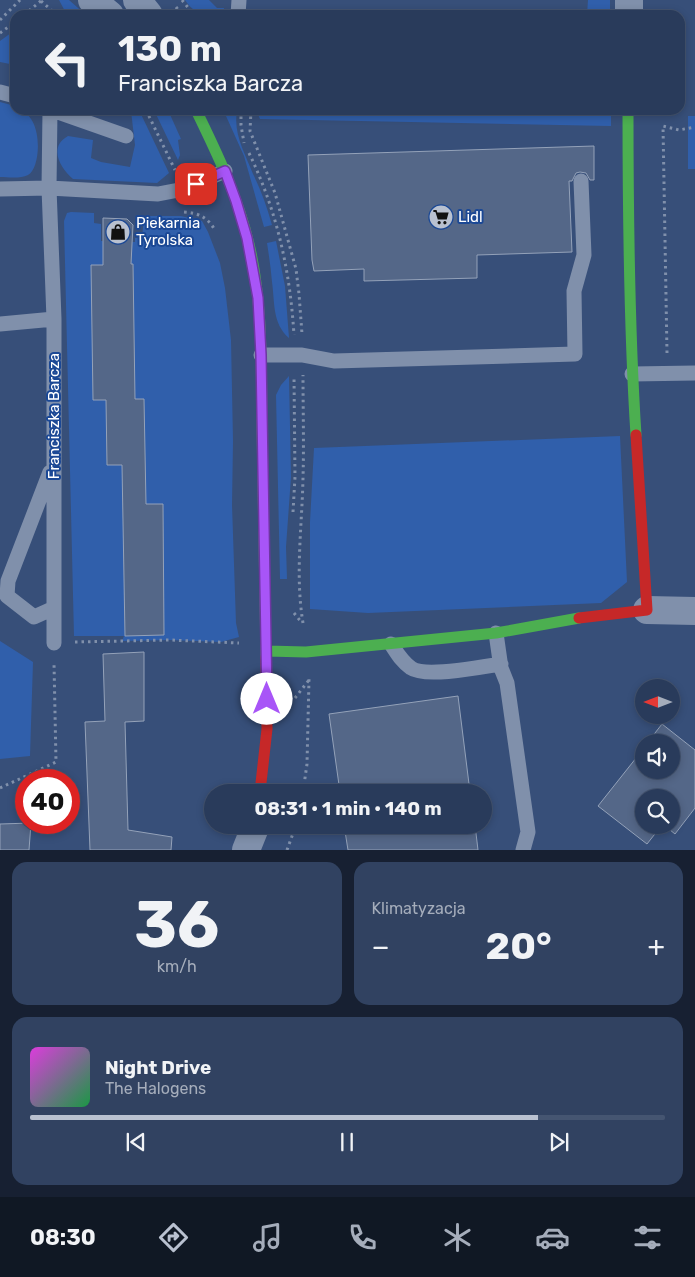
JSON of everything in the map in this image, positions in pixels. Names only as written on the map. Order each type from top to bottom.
[{"type":"street","points":[[92,0],[104,10]]},
{"type":"street","points":[[137,0],[145,10]]},
{"type":"street","points":[[198,115],[225,171],[236,201],[253,265],[258,298],[261,355],[267,650],[267,729],[261,784]]},
{"type":"street","points":[[628,115],[632,374],[647,610]]},
{"type":"street","points":[[267,650],[306,652],[496,633],[570,619],[647,610],[695,611]]},
{"type":"street","points":[[246,850],[252,834]]},
{"type":"lane","name":"Franciszka Barcza","points":[[51,115],[49,188],[54,319],[54,643]]},
{"type":"lane","name":"Franciszka Barcza","points":[[65,115],[126,136]]},
{"type":"lane","points":[[0,189],[49,188],[158,194],[184,189],[225,171]]},
{"type":"lane","points":[[261,355],[302,355],[334,361],[575,354],[574,292],[584,255],[581,181]]},
{"type":"lane","points":[[0,324],[54,319]]},
{"type":"lane","points":[[632,374],[695,373]]},
{"type":"lane","points":[[54,463],[8,581],[8,596],[34,617],[54,608]]},
{"type":"lane","points":[[496,633],[500,664],[507,683],[528,832],[523,850]]},
{"type":"lane","points":[[391,644],[400,658],[413,670],[444,672],[500,664]]},
{"type":"path","points":[[0,20],[20,0]]},
{"type":"path","points":[[182,0],[190,10]]},
{"type":"path","points":[[30,10],[42,1],[52,10]]},
{"type":"path","points":[[148,115],[195,213]]},
{"type":"path","points":[[668,374],[663,126],[679,130],[695,127]]},
{"type":"path","points":[[181,212],[195,213],[206,218],[211,223],[218,237]]},
{"type":"path","points":[[0,788],[56,762],[54,643],[170,640],[245,643]]},
{"type":"path","points":[[287,850],[293,834]]},
{"type":"shaded area","points":[[59,0],[69,0],[80,10],[64,10]]},
{"type":"shaded area","points":[[185,0],[209,0],[217,8],[224,8],[224,10],[194,10]]},
{"type":"shaded area","points":[[588,0],[610,0],[610,10],[587,10]]},
{"type":"shaded area","points":[[10,34],[10,64],[0,62],[0,41]]},
{"type":"shaded area","points":[[0,102],[10,105],[10,115],[26,115],[31,119],[36,129],[38,151],[33,170],[28,175],[0,177]]},
{"type":"shaded area","points":[[131,115],[141,115],[169,173],[157,183],[73,179],[60,163],[57,152],[62,141],[68,136],[93,140],[91,158],[101,162],[130,167],[135,145]]},
{"type":"shaded area","points":[[156,115],[170,115],[181,139],[178,140],[180,155],[178,160]]},
{"type":"shaded area","points":[[236,115],[238,136],[266,205],[272,225],[264,227],[244,156],[226,116]]},
{"type":"shaded area","points":[[258,115],[611,115],[611,126],[260,119]]},
{"type":"shaded area","points":[[688,116],[695,116],[695,169],[688,169]]},
{"type":"shaded area","points":[[67,213],[94,213],[94,223],[101,224],[101,241],[135,242],[135,238],[142,238],[144,216],[181,216],[202,221],[208,232],[220,263],[231,340],[232,505],[236,623],[239,637],[221,642],[122,641],[124,636],[74,636],[64,221]]},
{"type":"shaded area","points":[[276,241],[285,286],[289,338],[280,326],[274,305],[267,243]]},
{"type":"shaded area","points":[[289,376],[291,477],[286,547],[287,579],[280,579],[276,395],[281,385]]},
{"type":"shaded area","points":[[620,436],[627,582],[601,603],[368,613],[310,609],[310,522],[314,448]]},
{"type":"shaded area","points":[[0,641],[33,662],[30,756],[0,759]]},
{"type":"building","name":"Lidl","points":[[594,146],[594,180],[590,180],[586,173],[580,172],[576,173],[572,181],[569,181],[572,252],[477,255],[477,278],[364,281],[364,269],[314,271],[308,155]]},
{"type":"building","points":[[103,218],[127,219],[133,225],[131,264],[133,264],[135,399],[144,399],[146,504],[163,504],[164,635],[125,636],[122,465],[107,465],[106,400],[93,400],[91,265],[103,265]]},
{"type":"building","points":[[144,652],[144,721],[125,722],[128,830],[172,837],[171,850],[90,850],[85,722],[105,721],[103,654]]},
{"type":"building","points":[[458,696],[469,784],[339,784],[329,714]]},
{"type":"building","points":[[662,724],[675,734],[654,734]]},
{"type":"building","points":[[680,738],[695,750],[695,808],[680,828],[680,789],[635,789],[635,834],[655,834],[647,844],[598,806],[635,759],[635,779],[680,779]]},
{"type":"building","points":[[0,824],[15,824],[15,834],[30,834],[29,850],[0,850]]},
{"type":"building","points":[[345,834],[476,834],[478,850],[348,850]]},
{"type":"traffic: fast","points":[[198,115],[239,209],[254,266],[257,289],[261,357],[266,657]]},
{"type":"traffic: fast","points":[[628,115],[629,272],[636,435]]},
{"type":"traffic: fast","points":[[267,651],[306,652],[496,633],[579,618]]},
{"type":"traffic: jam","points":[[579,618],[647,610],[636,435]]},
{"type":"traffic: jam","points":[[261,784],[267,729],[266,657]]},
{"type":"place","name":"Lidl","points":[[441,217]]},
{"type":"place","name":"Piekarnia Tyrolska","points":[[118,232]]},
{"type":"route","points":[[196,184],[225,171],[247,238],[258,298],[261,355],[267,699]]}]
